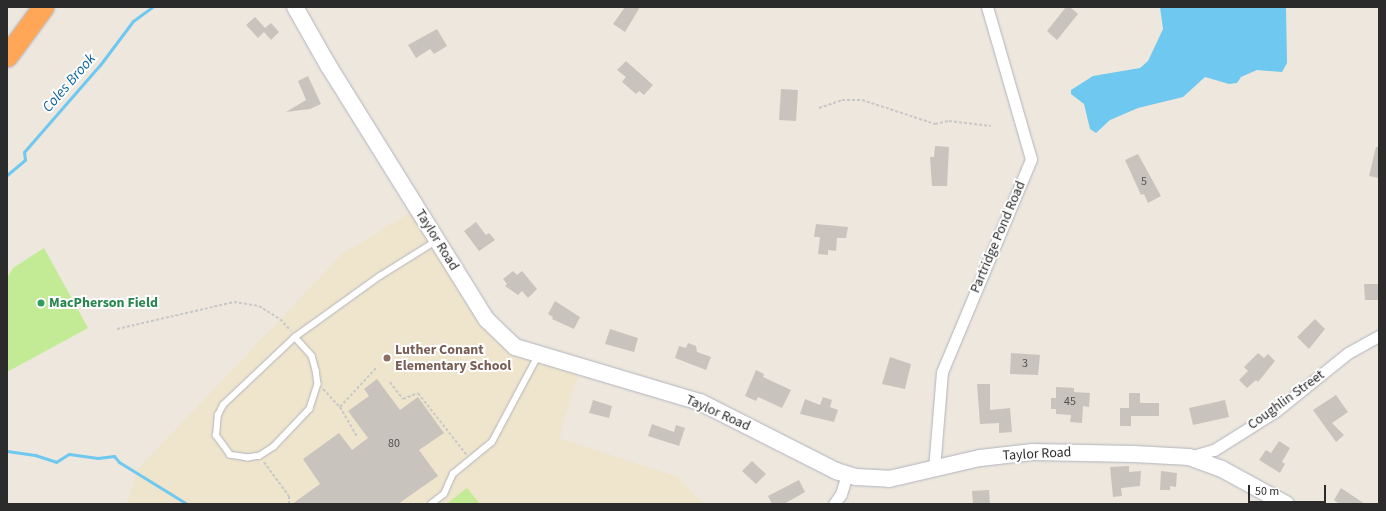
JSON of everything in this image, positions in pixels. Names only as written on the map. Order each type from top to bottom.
[{"type":"highway","points":[[7,56],[43,7]]},
{"type":"street","name":"Taylor Road","points":[[295,7],[436,241],[495,330],[515,347],[539,356],[700,402],[847,474],[889,478],[980,458],[1033,452],[1098,452],[1189,457],[1222,468],[1286,504]]},
{"type":"street","name":"Partridge Pond Road","points":[[934,469],[942,372],[1031,158],[987,7]]},
{"type":"street","name":"Coughlin Street","points":[[1189,457],[1214,450],[1276,411],[1348,353],[1379,336]]},
{"type":"street","points":[[834,504],[841,494],[847,474]]},
{"type":"lane","points":[[295,337],[312,356],[318,384],[310,409],[274,447],[260,456],[248,458],[230,455],[216,436],[218,415],[223,405],[295,337],[380,276],[436,241]]},
{"type":"lane","points":[[431,504],[444,494],[453,474],[492,442],[539,356]]},
{"type":"path","points":[[819,108],[842,100],[862,100],[935,124],[949,121],[990,126]]},
{"type":"path","points":[[117,329],[234,302],[259,306],[280,319],[295,337]]},
{"type":"path","points":[[340,407],[377,367]]},
{"type":"path","points":[[390,382],[404,399],[418,393],[470,460]]},
{"type":"path","points":[[318,384],[340,407],[357,436]]},
{"type":"path","points":[[260,456],[289,496],[289,504]]},
{"type":"shaded area","name":"Luther Conant Elementary School","points":[[411,212],[481,326],[511,351],[578,375],[559,438],[678,477],[704,504],[127,504],[137,470],[342,254]]},
{"type":"green space","name":"MacPherson Field","points":[[44,248],[88,328],[7,372],[7,278],[13,268]]},
{"type":"green space","points":[[467,488],[480,504],[446,504]]},
{"type":"water","points":[[1160,7],[1286,7],[1287,63],[1282,72],[1257,70],[1241,77],[1237,83],[1229,84],[1205,77],[1183,97],[1138,108],[1110,120],[1096,133],[1090,129],[1084,104],[1071,94],[1071,90],[1093,76],[1140,68],[1148,61],[1163,29]]},
{"type":"building","points":[[625,7],[640,7],[625,32],[613,24]]},
{"type":"building","points":[[1066,7],[1070,7],[1078,14],[1057,40],[1047,31]]},
{"type":"building","points":[[255,17],[265,28],[271,23],[279,32],[271,40],[264,32],[258,38],[246,25]]},
{"type":"building","points":[[437,29],[447,46],[434,54],[430,49],[416,58],[408,45]]},
{"type":"building","points":[[626,61],[653,85],[644,95],[639,91],[636,94],[622,82],[626,77],[617,70]]},
{"type":"building","points":[[308,76],[321,104],[310,109],[286,112],[306,100],[298,81]]},
{"type":"building","points":[[781,89],[798,90],[796,121],[779,120]]},
{"type":"building","points":[[935,146],[949,147],[947,186],[932,186],[930,157],[934,157]]},
{"type":"building","points":[[1376,147],[1379,147],[1379,178],[1369,176]]},
{"type":"building","points":[[1138,154],[1161,196],[1148,203],[1144,194],[1141,195],[1125,160]]},
{"type":"building","points":[[476,222],[486,235],[489,233],[495,240],[479,251],[464,231]]},
{"type":"building","points":[[816,224],[848,227],[846,238],[837,238],[836,251],[828,250],[828,255],[818,254],[820,237],[814,237]]},
{"type":"building","points":[[513,271],[517,275],[522,271],[537,289],[528,298],[522,291],[518,295],[505,286],[507,284],[503,279]]},
{"type":"building","points":[[1364,284],[1379,284],[1379,300],[1365,300]]},
{"type":"building","points":[[555,301],[580,317],[574,329],[552,319],[553,317],[548,314]]},
{"type":"building","points":[[1315,319],[1325,329],[1309,349],[1297,337]]},
{"type":"building","points":[[610,329],[638,338],[634,352],[605,344]]},
{"type":"building","points":[[688,343],[696,346],[697,352],[711,357],[706,370],[675,358],[679,346],[686,348]]},
{"type":"building","points":[[1011,353],[1040,355],[1038,375],[1010,374]]},
{"type":"building","points":[[1258,353],[1264,358],[1268,354],[1275,361],[1258,382],[1256,380],[1247,388],[1239,380],[1248,371],[1244,367]]},
{"type":"building","points":[[890,357],[911,364],[905,389],[882,384]]},
{"type":"building","points":[[756,370],[764,374],[763,377],[791,390],[782,408],[758,397],[756,401],[745,396]]},
{"type":"building","points":[[377,379],[400,410],[418,397],[444,433],[419,450],[438,476],[398,504],[292,504],[320,484],[303,459],[339,433],[352,450],[368,438],[348,411],[369,396],[364,389]]},
{"type":"building","points":[[977,384],[990,384],[990,410],[1010,408],[1012,432],[999,433],[999,423],[980,424]]},
{"type":"building","points":[[1056,387],[1074,388],[1074,392],[1090,393],[1089,407],[1083,406],[1082,423],[1070,422],[1071,415],[1056,414],[1056,409],[1051,409],[1051,398],[1056,398]]},
{"type":"building","points":[[1129,393],[1140,393],[1140,403],[1159,403],[1159,416],[1131,416],[1131,426],[1120,426],[1120,408],[1129,408]]},
{"type":"building","points":[[1336,395],[1348,412],[1332,423],[1344,435],[1336,442],[1313,410]]},
{"type":"building","points":[[823,397],[832,400],[830,407],[838,410],[834,422],[800,414],[805,399],[820,405]]},
{"type":"building","points":[[593,400],[612,406],[609,418],[589,413]]},
{"type":"building","points":[[1225,400],[1229,417],[1193,425],[1189,408]]},
{"type":"building","points":[[652,424],[674,432],[676,425],[685,428],[679,446],[648,436]]},
{"type":"building","points":[[1279,441],[1290,448],[1282,462],[1285,464],[1280,473],[1259,460],[1266,450],[1271,453]]},
{"type":"building","points":[[752,461],[766,474],[756,484],[742,471]]},
{"type":"building","points":[[1129,466],[1129,472],[1141,471],[1140,486],[1121,488],[1122,496],[1113,497],[1110,467]]},
{"type":"building","points":[[1161,471],[1177,473],[1176,487],[1170,486],[1170,490],[1160,490]]},
{"type":"building","points":[[799,480],[805,492],[784,504],[772,504],[768,496]]},
{"type":"building","points":[[1341,488],[1365,504],[1339,504],[1334,500]]},
{"type":"building","points":[[989,490],[990,504],[973,504],[972,491]]},
{"type":"waterway","name":"Coles Brook","points":[[7,175],[25,160],[24,152],[100,65],[133,21],[152,7]]},
{"type":"waterway","points":[[7,451],[35,455],[56,462],[69,454],[98,458],[114,456],[119,462],[187,504]]},
{"type":"place","name":"MacPherson Field","points":[[41,303]]},
{"type":"place","name":"Luther Conant Elementary School","points":[[387,358]]}]
